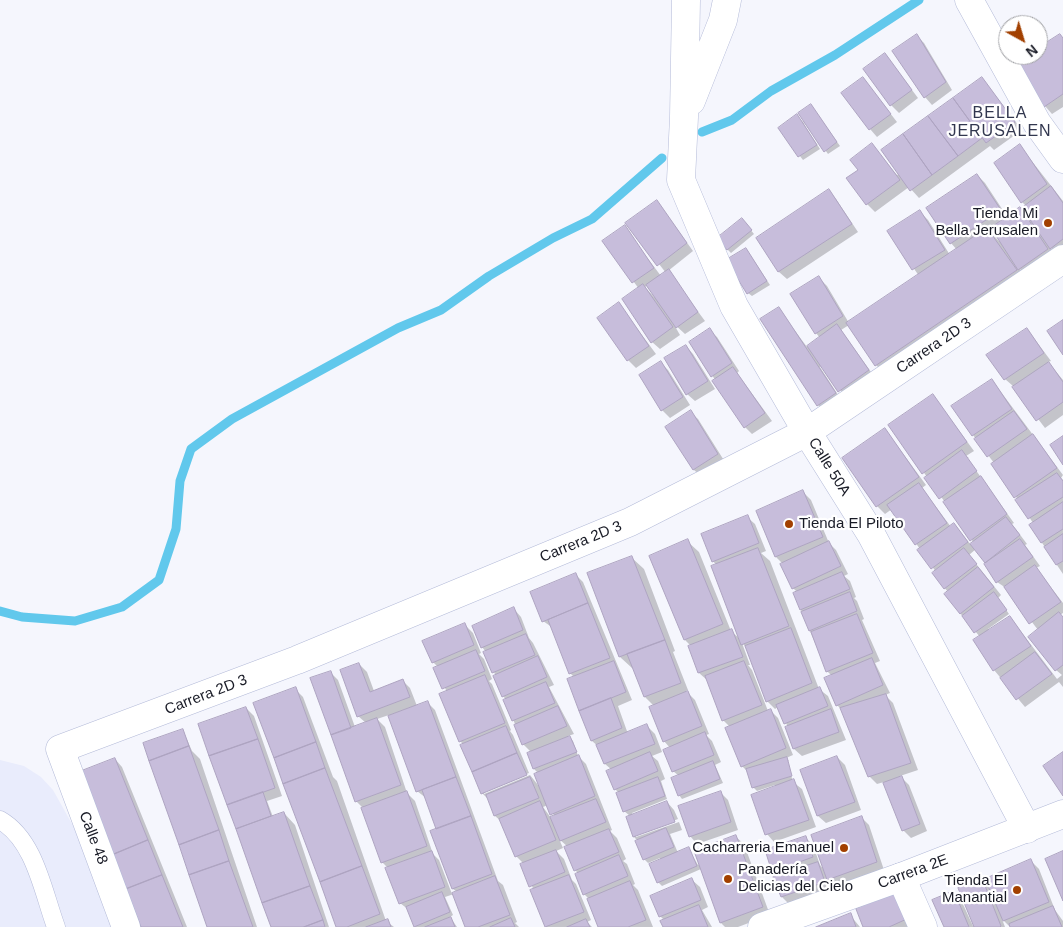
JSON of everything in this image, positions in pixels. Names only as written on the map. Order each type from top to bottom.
[{"type":"street","points":[[684,117],[686,0]]},
{"type":"street","points":[[684,117],[723,20],[727,0]]},
{"type":"street","points":[[969,0],[1037,123],[1063,159]]},
{"type":"street","name":"Calle 50A","points":[[684,117],[680,180],[734,306],[871,534],[1026,829]]},
{"type":"street","name":"Carrera 2D 3","points":[[60,749],[297,660],[630,522],[808,432],[1063,259]]},
{"type":"street","name":"Calle 48","points":[[60,749],[126,927]]},
{"type":"street","name":"Carrera 2E","points":[[762,927],[1063,814]]},
{"type":"street","points":[[901,876],[924,927]]},
{"type":"lane","points":[[0,820],[17,834],[29,850],[56,927]]},
{"type":"shaded area","points":[[0,760],[24,766],[41,777],[53,790],[76,831],[112,927],[0,927]]},
{"type":"building","points":[[917,34],[946,82],[924,98],[892,51]]},
{"type":"building","points":[[1060,34],[1063,38],[1063,94],[1044,107],[1017,65],[1048,65],[1048,42]]},
{"type":"building","points":[[885,53],[912,90],[890,106],[863,69]]},
{"type":"building","points":[[863,77],[891,114],[869,130],[841,93]]},
{"type":"building","points":[[982,77],[1015,122],[986,143],[953,98]]},
{"type":"building","points":[[953,98],[982,138],[958,156],[928,116]]},
{"type":"building","points":[[811,104],[837,142],[824,152],[798,113]]},
{"type":"building","points":[[797,114],[817,145],[798,157],[778,128]]},
{"type":"building","points":[[928,116],[958,156],[932,175],[903,134]]},
{"type":"building","points":[[903,134],[932,175],[910,191],[881,150]]},
{"type":"building","points":[[872,143],[900,180],[866,205],[846,178],[858,170],[850,160]]},
{"type":"building","points":[[1020,144],[1047,184],[1021,203],[994,163]]},
{"type":"building","points":[[977,174],[1001,210],[950,244],[926,208]]},
{"type":"building","name":"Tienda Mi Bella Jerusalen","points":[[1051,186],[1063,203],[1063,239],[1050,249],[1022,208]]},
{"type":"building","points":[[829,189],[852,224],[778,272],[756,238]]},
{"type":"building","points":[[657,200],[687,243],[657,266],[625,223]]},
{"type":"building","points":[[1020,207],[1048,249],[1018,270],[991,228]]},
{"type":"building","points":[[920,210],[945,250],[912,270],[887,231]]},
{"type":"building","points":[[742,218],[752,230],[727,250],[717,238]]},
{"type":"building","points":[[625,225],[654,268],[632,283],[602,241]]},
{"type":"building","points":[[987,228],[1017,270],[875,366],[846,323]]},
{"type":"building","points":[[746,248],[767,281],[747,294],[726,260]]},
{"type":"building","points":[[669,269],[698,312],[676,328],[646,285]]},
{"type":"building","points":[[819,276],[843,316],[815,334],[790,294]]},
{"type":"building","points":[[643,284],[673,327],[651,343],[622,299]]},
{"type":"building","points":[[619,302],[649,346],[627,361],[597,318]]},
{"type":"building","points":[[779,307],[836,393],[817,406],[760,319]]},
{"type":"building","points":[[1063,320],[1063,355],[1047,331]]},
{"type":"building","points":[[837,324],[869,370],[838,392],[807,346]]},
{"type":"building","points":[[710,328],[732,363],[711,377],[689,342]]},
{"type":"building","points":[[1027,328],[1044,353],[1004,380],[986,355]]},
{"type":"building","points":[[686,345],[708,381],[686,395],[664,358]]},
{"type":"building","points":[[661,361],[683,397],[661,411],[639,375]]},
{"type":"building","points":[[1049,362],[1063,382],[1063,402],[1036,421],[1012,387]]},
{"type":"building","points":[[733,367],[765,413],[744,428],[712,381]]},
{"type":"building","points":[[992,379],[1012,409],[972,436],[951,406]]},
{"type":"building","points":[[933,394],[967,442],[922,474],[888,425]]},
{"type":"building","points":[[691,410],[718,454],[693,470],[665,427]]},
{"type":"building","points":[[1014,411],[1027,429],[987,457],[974,439]]},
{"type":"building","points":[[885,428],[919,477],[876,507],[842,458]]},
{"type":"building","points":[[1033,434],[1057,468],[1014,498],[991,464]]},
{"type":"building","points":[[1063,436],[1063,465],[1050,445]]},
{"type":"building","points":[[962,450],[977,471],[939,499],[924,478]]},
{"type":"building","points":[[1057,473],[1063,481],[1063,497],[1028,519],[1015,500]]},
{"type":"building","points":[[981,476],[1007,514],[970,541],[943,502]]},
{"type":"building","points":[[919,483],[947,523],[915,545],[887,505]]},
{"type":"building","name":"Tienda El Piloto","points":[[803,490],[823,537],[775,557],[756,511]]},
{"type":"building","points":[[1063,502],[1063,529],[1041,543],[1029,525]]},
{"type":"building","points":[[748,515],[759,543],[712,562],[701,534]]},
{"type":"building","points":[[1006,517],[1020,535],[985,563],[970,544]]},
{"type":"building","points":[[954,523],[968,542],[931,569],[917,550]]},
{"type":"building","points":[[1063,534],[1063,561],[1056,565],[1044,547]]},
{"type":"building","points":[[688,539],[723,624],[684,640],[649,556]]},
{"type":"building","points":[[1020,539],[1033,557],[996,583],[984,564]]},
{"type":"building","points":[[829,541],[841,566],[792,589],[780,564]]},
{"type":"building","points":[[758,548],[789,626],[741,645],[711,566]]},
{"type":"building","points":[[964,548],[977,564],[944,589],[932,573]]},
{"type":"building","points":[[632,556],[665,640],[619,657],[587,573]]},
{"type":"building","points":[[1035,565],[1061,602],[1029,624],[1004,587]]},
{"type":"building","points":[[978,567],[994,587],[960,614],[944,594]]},
{"type":"building","points":[[842,572],[850,589],[800,610],[793,593]]},
{"type":"building","points":[[576,573],[588,603],[542,622],[530,592]]},
{"type":"building","points":[[850,592],[857,611],[809,631],[801,612]]},
{"type":"building","points":[[994,592],[1007,610],[974,633],[962,616]]},
{"type":"building","points":[[588,603],[610,658],[569,674],[548,620]]},
{"type":"building","points":[[514,607],[523,630],[481,648],[472,626]]},
{"type":"building","points":[[1059,612],[1063,617],[1063,665],[1055,671],[1028,637]]},
{"type":"building","points":[[857,614],[873,653],[826,672],[811,632]]},
{"type":"building","points":[[1010,616],[1031,646],[993,671],[973,640]]},
{"type":"building","points":[[465,623],[474,645],[432,663],[422,641]]},
{"type":"building","points":[[791,628],[812,683],[766,702],[745,646]]},
{"type":"building","points":[[732,629],[743,657],[698,673],[688,646]]},
{"type":"building","points":[[526,634],[535,655],[492,673],[483,652]]},
{"type":"building","points":[[665,640],[681,683],[644,697],[627,654]]},
{"type":"building","points":[[476,650],[485,671],[442,689],[433,668]]},
{"type":"building","points":[[1035,652],[1052,674],[1016,700],[1000,678]]},
{"type":"building","points":[[538,656],[547,677],[502,697],[493,676]]},
{"type":"building","points":[[872,658],[883,685],[836,706],[824,678]]},
{"type":"building","points":[[614,661],[626,692],[579,711],[567,679]]},
{"type":"building","points":[[744,661],[762,705],[722,721],[705,676]]},
{"type":"building","points":[[359,663],[370,692],[403,679],[410,697],[357,717],[340,670]]},
{"type":"building","points":[[331,671],[351,728],[331,735],[310,678]]},
{"type":"building","points":[[485,675],[505,723],[459,742],[439,694]]},
{"type":"building","points":[[546,682],[555,703],[512,721],[503,700]]},
{"type":"building","points":[[296,687],[316,742],[274,758],[253,703]]},
{"type":"building","points":[[820,687],[828,706],[784,724],[776,705]]},
{"type":"building","points":[[688,691],[702,726],[663,742],[649,707]]},
{"type":"building","points":[[886,694],[911,763],[868,777],[840,708]]},
{"type":"building","points":[[611,698],[622,728],[591,741],[579,711]]},
{"type":"building","points":[[428,701],[456,777],[416,792],[388,716]]},
{"type":"building","points":[[558,706],[567,726],[522,745],[514,725]]},
{"type":"building","points":[[246,707],[258,739],[209,756],[198,724]]},
{"type":"building","points":[[771,709],[786,748],[741,767],[725,728]]},
{"type":"building","points":[[831,709],[839,732],[793,749],[785,727]]},
{"type":"building","points":[[377,718],[401,785],[355,802],[331,735]]},
{"type":"building","points":[[647,724],[655,744],[604,764],[596,745]]},
{"type":"building","points":[[506,726],[517,753],[472,772],[460,745]]},
{"type":"building","points":[[183,729],[189,746],[149,761],[143,743]]},
{"type":"building","points":[[705,732],[714,755],[672,772],[663,750]]},
{"type":"building","points":[[570,736],[577,752],[533,769],[527,753]]},
{"type":"building","points":[[258,739],[275,788],[227,805],[209,756]]},
{"type":"building","points":[[316,742],[325,768],[283,784],[274,758]]},
{"type":"building","points":[[189,746],[219,830],[179,845],[149,761]]},
{"type":"building","points":[[650,752],[658,771],[614,790],[606,771]]},
{"type":"building","points":[[1063,752],[1063,796],[1043,766]]},
{"type":"building","points":[[517,753],[527,775],[481,794],[472,772]]},
{"type":"building","points":[[579,755],[595,796],[550,815],[534,774]]},
{"type":"building","points":[[837,756],[855,802],[817,816],[800,770]]},
{"type":"building","points":[[787,757],[792,776],[752,788],[746,769]]},
{"type":"building","points":[[115,758],[148,840],[112,855],[79,772]]},
{"type":"building","points":[[713,761],[720,779],[678,796],[671,778]]},
{"type":"building","points":[[325,768],[362,866],[320,882],[283,784]]},
{"type":"building","points":[[902,776],[920,824],[902,831],[883,783]]},
{"type":"building","points":[[456,777],[471,816],[436,829],[422,790]]},
{"type":"building","points":[[530,777],[539,798],[494,816],[486,795]]},
{"type":"building","points":[[658,777],[665,796],[623,812],[616,793]]},
{"type":"building","points":[[794,779],[809,820],[765,835],[751,795]]},
{"type":"building","points":[[407,791],[427,846],[381,863],[361,808]]},
{"type":"building","points":[[721,791],[731,822],[689,837],[678,806]]},
{"type":"building","points":[[263,792],[271,816],[236,829],[227,805]]},
{"type":"building","points":[[596,799],[606,822],[560,841],[550,817]]},
{"type":"building","points":[[540,801],[556,840],[515,857],[499,819]]},
{"type":"building","points":[[667,801],[675,822],[633,837],[626,817]]},
{"type":"building","points":[[284,812],[310,886],[262,903],[236,829]]},
{"type":"building","points":[[471,816],[492,874],[452,889],[430,831]]},
{"type":"building","name":"Cacharreria Emanuel","points":[[862,816],[877,862],[827,880],[811,835]]},
{"type":"building","points":[[666,828],[674,847],[643,860],[635,841]]},
{"type":"building","points":[[609,829],[619,852],[574,871],[564,847]]},
{"type":"building","points":[[219,830],[229,861],[189,875],[179,845]]},
{"type":"building","name":"Panadería Delicias del Cielo","points":[[736,835],[763,907],[720,923],[694,851]]},
{"type":"building","points":[[806,836],[813,857],[772,872],[765,850]]},
{"type":"building","points":[[148,840],[162,875],[126,889],[112,855]]},
{"type":"building","points":[[689,847],[697,866],[657,883],[649,864]]},
{"type":"building","points":[[556,850],[565,872],[529,887],[520,864]]},
{"type":"building","points":[[432,851],[445,887],[399,904],[385,868]]},
{"type":"building","points":[[1063,851],[1063,901],[1045,859]]},
{"type":"building","points":[[619,855],[628,876],[583,895],[575,874]]},
{"type":"building","name":"Tienda El Manantial","points":[[1031,859],[1049,902],[1003,921],[985,879]]},
{"type":"building","points":[[229,861],[253,927],[207,927],[189,875]]},
{"type":"building","points":[[818,862],[825,882],[781,897],[773,877]]},
{"type":"building","points":[[362,866],[380,914],[347,927],[336,927],[320,882]]},
{"type":"building","points":[[162,875],[183,927],[141,927],[126,889]]},
{"type":"building","points":[[569,875],[584,912],[545,927],[530,890]]},
{"type":"building","points":[[495,876],[510,915],[478,927],[465,927],[452,893]]},
{"type":"building","points":[[692,878],[701,900],[659,917],[650,896]]},
{"type":"building","points":[[982,878],[1000,927],[974,927],[958,888]]},
{"type":"building","points":[[630,881],[646,920],[628,927],[598,927],[587,899]]},
{"type":"building","points":[[310,886],[323,920],[304,927],[271,927],[262,903]]},
{"type":"building","points":[[898,891],[909,918],[889,927],[863,927],[856,909]]},
{"type":"building","points":[[954,891],[969,927],[944,927],[932,900]]},
{"type":"building","points":[[442,892],[450,912],[414,927],[406,907]]},
{"type":"building","points":[[699,905],[708,927],[663,927],[660,921]]},
{"type":"building","points":[[1053,906],[1062,927],[1010,927],[1009,924]]},
{"type":"building","points":[[851,913],[856,927],[816,927]]},
{"type":"building","points":[[451,917],[455,927],[425,927]]},
{"type":"building","points":[[511,918],[515,927],[490,927]]},
{"type":"building","points":[[388,919],[391,927],[366,927]]},
{"type":"building","points":[[586,919],[590,927],[567,927]]},
{"type":"building","points":[[323,920],[325,927],[304,927]]},
{"type":"waterway","points":[[702,132],[732,120],[771,91],[835,55],[919,0]]},
{"type":"waterway","points":[[0,611],[22,617],[75,621],[122,607],[159,580],[176,529],[180,481],[191,449],[232,419],[398,328],[441,310],[489,276],[553,238],[592,219],[662,158]]},
{"type":"place","name":"Tienda Mi Bella Jerusalen","points":[[1048,223]]},
{"type":"place","name":"Tienda El Piloto","points":[[789,524]]},
{"type":"place","name":"Cacharreria Emanuel","points":[[844,848]]},
{"type":"place","name":"Panadería Delicias del Cielo","points":[[728,879]]},
{"type":"place","name":"Tienda El Manantial","points":[[1017,890]]},
{"type":"district","name":"BELLA JERUSALEN","points":[[1000,123]]}]
